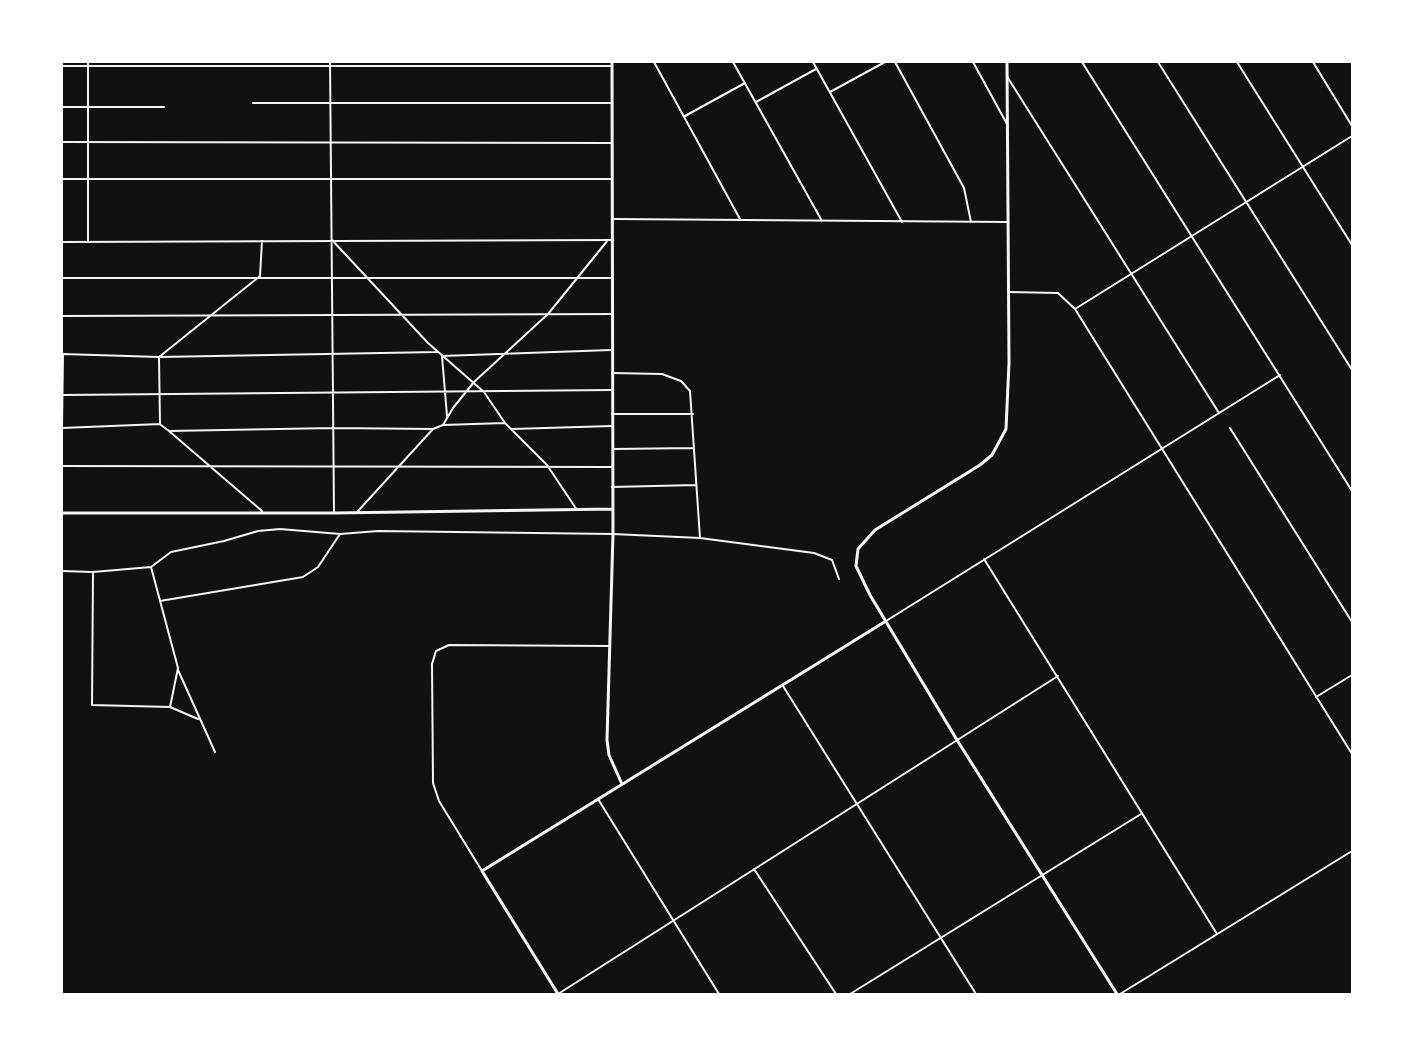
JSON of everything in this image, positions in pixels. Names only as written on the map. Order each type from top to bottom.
[{"type":"street","points":[[88,62],[90,179],[88,241]]},
{"type":"street","points":[[330,62],[334,513]]},
{"type":"street","points":[[654,62],[740,219]]},
{"type":"street","points":[[733,62],[822,221]]},
{"type":"street","points":[[813,62],[902,222]]},
{"type":"street","points":[[830,92],[885,62]]},
{"type":"street","points":[[895,62],[964,188],[971,222]]},
{"type":"street","points":[[973,62],[1007,124]]},
{"type":"street","points":[[1007,62],[1008,416],[1006,429],[998,446],[980,465],[876,530],[858,549],[858,574],[957,740],[1119,994],[1353,851]]},
{"type":"street","points":[[1082,62],[1194,235],[1353,491]]},
{"type":"street","points":[[1158,62],[1353,370]]},
{"type":"street","points":[[1238,62],[1353,245]]},
{"type":"street","points":[[1313,62],[1353,126]]},
{"type":"street","points":[[62,66],[330,67],[612,64],[613,534],[607,740],[609,755],[621,782]]},
{"type":"street","points":[[756,102],[817,69]]},
{"type":"street","points":[[1006,76],[1219,413]]},
{"type":"street","points":[[685,116],[745,83]]},
{"type":"street","points":[[253,103],[330,105],[612,103]]},
{"type":"street","points":[[62,107],[164,107]]},
{"type":"street","points":[[1075,309],[1353,136]]},
{"type":"street","points":[[62,142],[611,143]]},
{"type":"street","points":[[62,179],[611,179]]},
{"type":"street","points":[[613,219],[1008,222]]},
{"type":"street","points":[[332,240],[399,315],[437,352],[484,392],[505,423],[547,465],[578,511]]},
{"type":"street","points":[[443,425],[464,393],[548,314],[608,240]]},
{"type":"street","points":[[62,242],[613,240]]},
{"type":"street","points":[[160,424],[159,357],[260,276],[262,241]]},
{"type":"street","points":[[62,278],[332,276],[613,278]]},
{"type":"street","points":[[1008,292],[1058,293],[1075,309],[1353,754]]},
{"type":"street","points":[[62,316],[213,313],[612,314]]},
{"type":"street","points":[[442,356],[611,350]]},
{"type":"street","points":[[262,511],[160,424],[62,428],[62,354],[159,357],[437,352]]},
{"type":"street","points":[[442,356],[447,417]]},
{"type":"street","points":[[612,373],[672,377],[690,391],[700,538]]},
{"type":"street","points":[[482,870],[598,799],[621,782],[783,686],[1280,375]]},
{"type":"street","points":[[62,395],[158,392],[464,393],[612,390]]},
{"type":"street","points":[[612,414],[693,414]]},
{"type":"street","points":[[169,431],[433,429],[443,425],[505,423]]},
{"type":"street","points":[[512,429],[612,426]]},
{"type":"street","points":[[358,511],[433,429]]},
{"type":"street","points":[[1230,429],[1353,622]]},
{"type":"street","points":[[613,449],[694,448]]},
{"type":"street","points":[[62,466],[212,467],[402,464],[612,467]]},
{"type":"street","points":[[612,487],[696,485]]},
{"type":"street","points":[[62,513],[578,511],[613,508]]},
{"type":"street","points":[[62,571],[93,572],[151,567],[171,552],[217,543],[258,531],[280,529],[340,534],[415,531],[613,534],[700,538],[814,553],[831,560],[837,568],[839,579]]},
{"type":"street","points":[[160,601],[219,593],[310,574],[318,567],[340,534]]},
{"type":"street","points":[[984,559],[1217,934]]},
{"type":"street","points":[[151,567],[178,668],[198,718],[215,752]]},
{"type":"street","points":[[93,572],[92,705],[170,707],[198,718]]},
{"type":"street","points":[[608,646],[449,645],[436,651],[432,664],[433,783],[442,807],[558,994],[1058,676]]},
{"type":"street","points":[[170,707],[178,668]]},
{"type":"street","points":[[1316,698],[1353,675]]},
{"type":"street","points":[[783,686],[976,994]]},
{"type":"street","points":[[598,799],[719,994]]},
{"type":"street","points":[[850,994],[1141,814]]},
{"type":"street","points":[[754,869],[836,994]]}]
